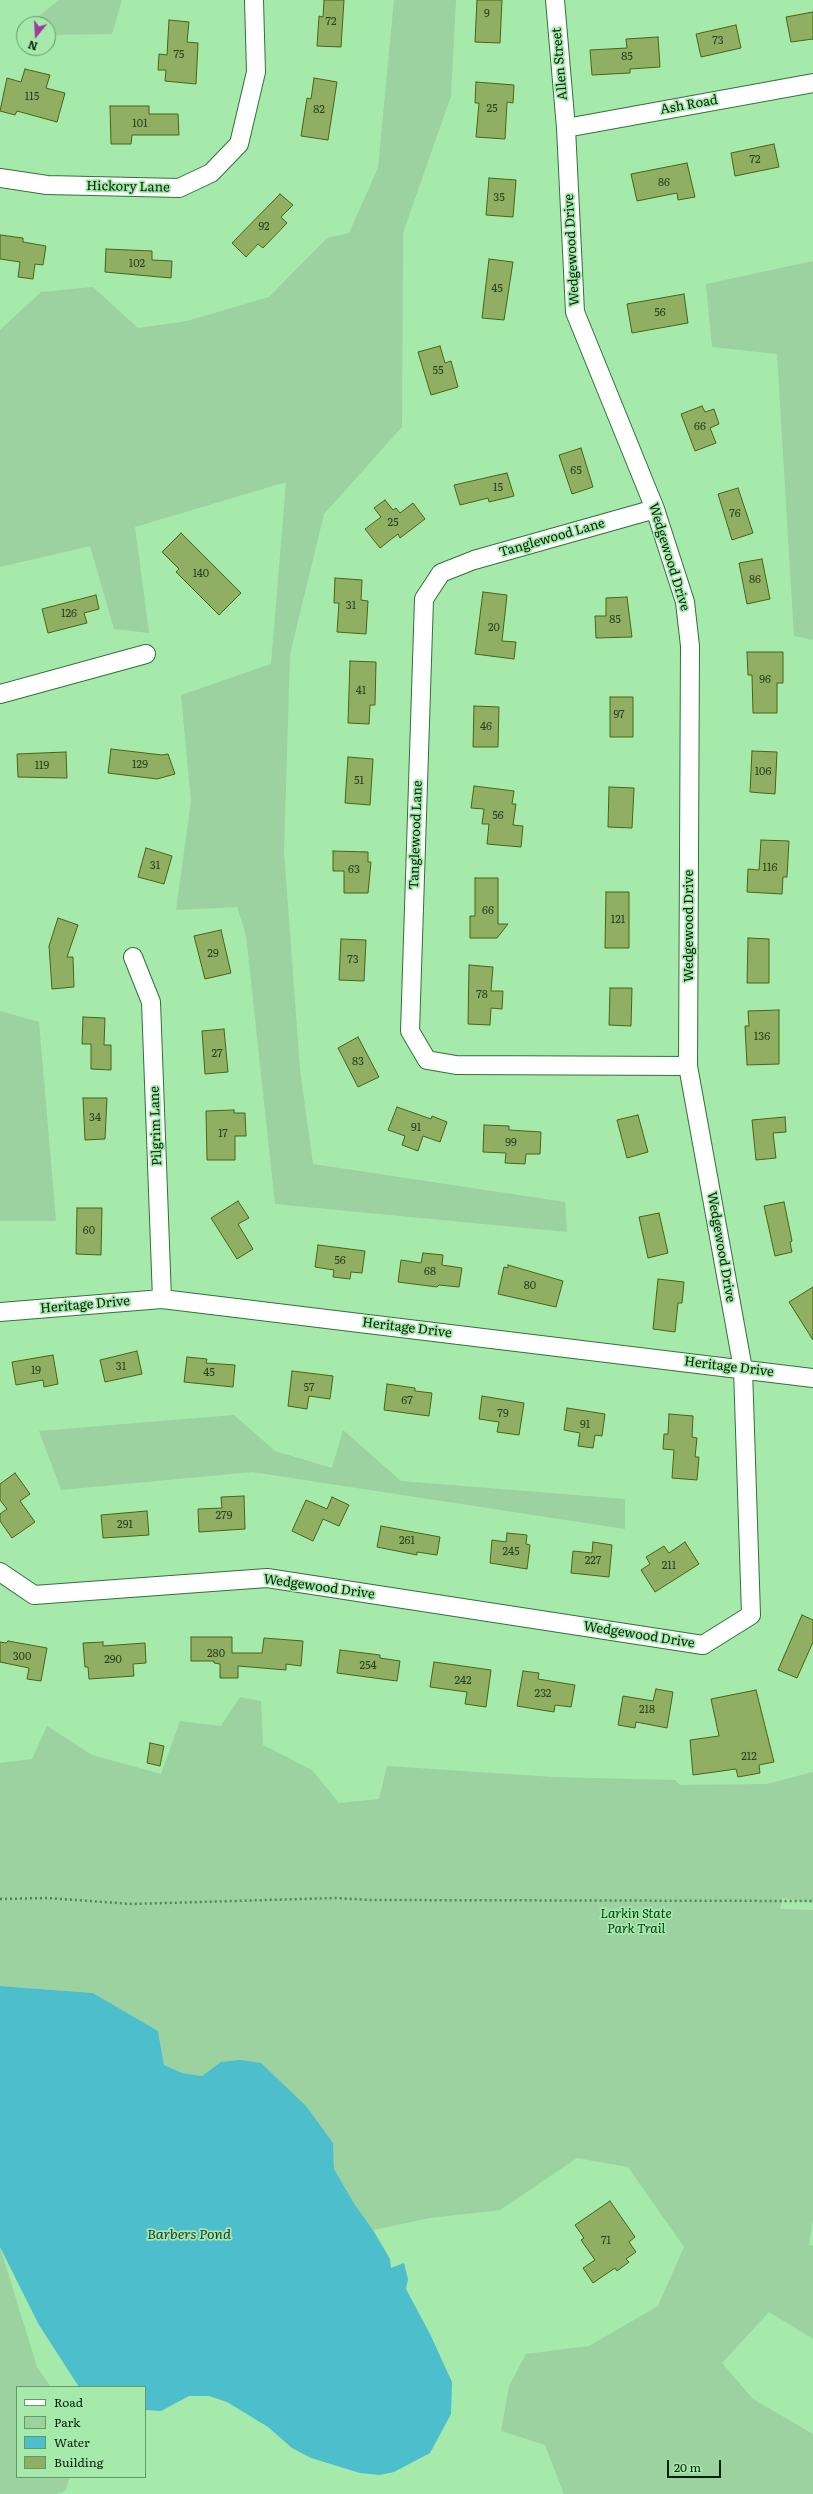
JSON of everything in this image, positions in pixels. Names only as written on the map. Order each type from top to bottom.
[{"type":"street","name":"Hickory Lane","points":[[0,178],[47,185],[179,188],[211,172],[239,144],[256,72],[254,0]]},
{"type":"street","name":"Allen Street","points":[[555,0],[566,128]]},
{"type":"street","name":"Ash Road","points":[[566,128],[813,83]]},
{"type":"street","name":"Wedgewood Drive","points":[[0,1572],[34,1594],[267,1578],[703,1645],[751,1615],[743,1369],[688,1066],[690,646],[685,602],[655,509],[575,312],[566,128]]},
{"type":"street","name":"Tanglewood Lane","points":[[655,509],[461,565],[441,573],[424,600],[410,1031],[427,1060],[456,1065],[688,1066]]},
{"type":"street","points":[[0,694],[146,654]]},
{"type":"street","name":"Pilgrim Lane","points":[[133,957],[151,1002],[162,1299]]},
{"type":"street","name":"Heritage Drive","points":[[0,1312],[162,1299],[813,1378]]},
{"type":"path","points":[[0,1899],[47,1898],[132,1904],[336,1898],[372,1900],[813,1901]]},
{"type":"green space","points":[[59,0],[122,0],[112,34],[56,35],[56,16],[39,16]]},
{"type":"green space","points":[[394,0],[456,0],[451,96],[403,233],[402,427],[324,514],[290,654],[284,851],[300,1070],[313,1164],[565,1202],[567,1232],[275,1204],[246,935],[237,907],[176,910],[191,801],[181,695],[271,664],[286,482],[135,527],[149,633],[114,629],[90,546],[0,567],[0,330],[41,292],[93,287],[138,328],[187,321],[269,297],[327,238],[349,233],[378,168]]},
{"type":"green space","points":[[813,261],[813,640],[794,636],[777,354],[712,347],[706,284]]},
{"type":"green space","points":[[0,1011],[39,1022],[56,1221],[0,1221]]},
{"type":"green space","points":[[234,1415],[275,1451],[332,1468],[343,1430],[401,1481],[625,1499],[625,1529],[252,1472],[61,1490],[39,1431]]},
{"type":"green space","name":"Larkin State Park Trail","points":[[240,1697],[261,1701],[263,1745],[312,1770],[339,1803],[379,1799],[387,1766],[553,1777],[675,1780],[680,1785],[767,1784],[813,1772],[813,1903],[783,1898],[780,1909],[813,1910],[813,2219],[809,2245],[813,2246],[813,2339],[769,2312],[722,2363],[753,2399],[813,2434],[813,2494],[564,2494],[545,2445],[501,2431],[509,2386],[526,2354],[589,2346],[658,2306],[684,2247],[628,2167],[577,2158],[500,2210],[430,2218],[373,2230],[355,2205],[334,2169],[333,2143],[222,2062],[202,2076],[182,2073],[164,2065],[158,2031],[93,1993],[0,1986],[0,1763],[32,1759],[47,1726],[92,1755],[161,1774],[180,1721],[221,1726]]},
{"type":"green space","points":[[0,2247],[37,2367],[50,2386],[16,2386],[16,2478],[70,2478],[65,2491],[56,2494],[0,2494]]},
{"type":"water","name":"Barbers Pond","points":[[0,1986],[93,1993],[158,2031],[164,2065],[182,2073],[202,2076],[221,2062],[240,2060],[261,2063],[306,2106],[333,2143],[334,2169],[390,2259],[391,2268],[404,2263],[408,2279],[406,2289],[430,2334],[452,2382],[451,2414],[430,2453],[394,2472],[379,2475],[360,2473],[311,2458],[292,2448],[268,2427],[227,2402],[209,2396],[189,2396],[161,2411],[146,2410],[146,2386],[78,2386],[39,2325],[0,2247]]},
{"type":"building","points":[[324,0],[344,0],[341,47],[317,46],[319,16],[323,17]]},
{"type":"building","points":[[477,0],[502,0],[500,43],[475,42]]},
{"type":"building","points":[[813,12],[813,39],[791,42],[786,17]]},
{"type":"building","points":[[169,20],[189,22],[187,42],[198,43],[196,84],[165,81],[166,70],[158,70],[159,54],[167,55]]},
{"type":"building","points":[[736,25],[741,48],[701,57],[696,34]]},
{"type":"building","points":[[658,37],[660,67],[630,69],[630,73],[592,75],[590,50],[627,48],[626,39]]},
{"type":"building","points":[[25,69],[50,75],[46,88],[65,93],[57,122],[17,111],[15,115],[0,111],[7,78],[21,82]]},
{"type":"building","points":[[314,78],[337,82],[328,140],[301,136],[307,98],[311,99]]},
{"type":"building","points":[[476,82],[514,85],[513,103],[507,102],[505,139],[476,137],[479,103],[475,103]]},
{"type":"building","points":[[110,106],[149,106],[149,114],[178,114],[179,135],[132,135],[131,144],[111,144]]},
{"type":"building","points":[[774,144],[779,167],[735,176],[731,153]]},
{"type":"building","points":[[687,163],[695,197],[678,200],[677,193],[637,201],[631,174]]},
{"type":"building","points":[[489,178],[516,180],[513,217],[486,215]]},
{"type":"building","points":[[280,194],[293,205],[281,217],[287,223],[263,248],[258,244],[246,257],[232,243]]},
{"type":"building","points":[[0,235],[23,238],[23,242],[46,246],[43,265],[35,264],[33,279],[18,277],[20,262],[0,259]]},
{"type":"building","points":[[106,249],[152,251],[152,260],[172,261],[171,278],[105,272]]},
{"type":"building","points":[[489,259],[513,262],[504,320],[482,318]]},
{"type":"building","points":[[684,294],[688,323],[632,333],[627,304]]},
{"type":"building","points":[[440,346],[445,363],[451,361],[458,387],[431,395],[418,352]]},
{"type":"building","points":[[702,406],[705,412],[714,409],[719,424],[710,428],[716,443],[695,451],[681,414]]},
{"type":"building","points":[[581,448],[593,487],[572,494],[559,455]]},
{"type":"building","points":[[507,473],[514,496],[489,502],[488,498],[460,505],[454,485]]},
{"type":"building","points":[[738,488],[753,533],[732,540],[718,494]]},
{"type":"building","points":[[385,500],[393,510],[396,508],[400,513],[413,503],[425,519],[400,538],[398,534],[380,548],[365,529],[381,517],[374,508]]},
{"type":"building","points":[[181,533],[241,593],[219,615],[176,572],[179,569],[162,552]]},
{"type":"building","points":[[762,559],[770,599],[747,604],[739,563]]},
{"type":"building","points":[[335,578],[362,580],[361,600],[368,601],[366,634],[337,632],[339,603],[334,603]]},
{"type":"building","points":[[483,592],[507,595],[502,641],[516,642],[514,659],[475,654]]},
{"type":"building","points":[[96,595],[99,609],[84,613],[87,623],[48,633],[42,609]]},
{"type":"building","points":[[627,597],[632,637],[596,638],[595,616],[606,616],[606,598]]},
{"type":"building","points":[[747,652],[783,652],[783,683],[777,683],[777,713],[753,713],[752,675],[748,675]]},
{"type":"building","points":[[350,661],[376,662],[375,705],[370,705],[369,724],[348,723]]},
{"type":"building","points":[[610,697],[633,697],[633,737],[610,737]]},
{"type":"building","points":[[474,706],[499,707],[498,747],[473,747]]},
{"type":"building","points":[[111,749],[162,755],[168,754],[175,774],[157,779],[108,773]]},
{"type":"building","points":[[752,751],[777,752],[775,794],[750,792]]},
{"type":"building","points":[[66,752],[67,778],[18,777],[17,754]]},
{"type":"building","points":[[348,757],[373,759],[370,805],[345,803]]},
{"type":"building","points":[[474,786],[514,791],[512,804],[516,804],[513,825],[523,826],[521,847],[487,844],[489,824],[482,824],[484,809],[471,808]]},
{"type":"building","points":[[609,787],[634,788],[632,828],[608,827]]},
{"type":"building","points":[[761,840],[789,841],[787,877],[783,877],[782,894],[747,892],[748,869],[759,870]]},
{"type":"building","points":[[146,848],[172,856],[164,884],[138,877]]},
{"type":"building","points":[[333,851],[368,852],[368,862],[371,862],[368,893],[344,893],[344,871],[333,871]]},
{"type":"building","points":[[475,878],[498,878],[498,924],[508,924],[497,938],[470,938],[470,916],[475,916]]},
{"type":"building","points":[[606,892],[629,892],[629,948],[605,948]]},
{"type":"building","points":[[58,918],[78,925],[67,957],[73,957],[74,987],[52,989],[49,946]]},
{"type":"building","points":[[221,930],[231,973],[205,979],[194,936]]},
{"type":"building","points":[[748,938],[769,939],[769,983],[747,983]]},
{"type":"building","points":[[341,939],[366,940],[364,981],[339,980]]},
{"type":"building","points":[[469,965],[493,967],[491,991],[503,991],[502,1009],[491,1008],[490,1025],[468,1024]]},
{"type":"building","points":[[610,988],[632,988],[631,1026],[609,1025]]},
{"type":"building","points":[[779,1010],[779,1064],[747,1065],[745,1026],[749,1026],[748,1011]]},
{"type":"building","points":[[83,1017],[105,1018],[104,1045],[111,1045],[111,1070],[91,1069],[91,1044],[82,1044]]},
{"type":"building","points":[[224,1029],[228,1072],[205,1074],[202,1031]]},
{"type":"building","points":[[358,1037],[379,1077],[358,1087],[338,1048]]},
{"type":"building","points":[[83,1098],[107,1098],[105,1139],[85,1140]]},
{"type":"building","points":[[397,1107],[431,1119],[432,1116],[447,1122],[440,1142],[423,1136],[418,1151],[402,1145],[405,1136],[388,1130]]},
{"type":"building","points":[[234,1110],[234,1113],[245,1113],[246,1136],[235,1136],[235,1160],[207,1160],[206,1111]]},
{"type":"building","points":[[638,1115],[648,1152],[627,1158],[617,1120]]},
{"type":"building","points":[[785,1117],[786,1132],[773,1133],[776,1158],[756,1160],[752,1120]]},
{"type":"building","points":[[484,1125],[509,1126],[509,1130],[541,1132],[540,1154],[526,1154],[525,1164],[505,1163],[506,1153],[483,1152]]},
{"type":"building","points":[[238,1201],[249,1218],[238,1224],[253,1249],[237,1259],[211,1218]]},
{"type":"building","points":[[784,1202],[792,1241],[790,1242],[792,1252],[775,1256],[764,1206]]},
{"type":"building","points":[[77,1208],[102,1208],[101,1255],[76,1254]]},
{"type":"building","points":[[659,1213],[668,1253],[648,1258],[639,1217]]},
{"type":"building","points":[[318,1245],[365,1251],[362,1273],[351,1272],[350,1279],[333,1277],[334,1270],[315,1267]]},
{"type":"building","points":[[423,1253],[443,1255],[442,1265],[462,1268],[459,1287],[439,1285],[437,1287],[398,1282],[401,1260],[421,1263]]},
{"type":"building","points":[[508,1265],[563,1281],[556,1307],[498,1294],[504,1267],[508,1268]]},
{"type":"building","points":[[658,1279],[684,1282],[682,1303],[678,1303],[675,1332],[653,1329]]},
{"type":"building","points":[[813,1287],[813,1340],[789,1302]]},
{"type":"building","points":[[137,1351],[142,1374],[105,1382],[100,1360]]},
{"type":"building","points":[[53,1355],[58,1384],[44,1387],[43,1380],[16,1385],[12,1362]]},
{"type":"building","points":[[187,1357],[207,1359],[206,1363],[235,1365],[233,1387],[184,1382]]},
{"type":"building","points":[[292,1371],[333,1376],[330,1399],[309,1396],[307,1409],[288,1406]]},
{"type":"building","points":[[387,1384],[415,1388],[415,1391],[432,1393],[429,1416],[384,1410]]},
{"type":"building","points":[[482,1396],[524,1403],[519,1435],[497,1432],[499,1422],[479,1419]]},
{"type":"building","points":[[567,1408],[605,1414],[602,1436],[595,1435],[593,1448],[578,1446],[580,1433],[564,1430]]},
{"type":"building","points":[[669,1414],[693,1416],[692,1437],[697,1438],[695,1457],[699,1457],[697,1480],[672,1478],[674,1450],[663,1449],[664,1434],[668,1434]]},
{"type":"building","points":[[15,1473],[30,1494],[20,1501],[35,1522],[12,1538],[0,1521],[0,1514],[7,1509],[0,1500],[0,1484]]},
{"type":"building","points":[[244,1496],[245,1529],[199,1532],[198,1509],[222,1508],[221,1497]]},
{"type":"building","points":[[332,1497],[349,1505],[339,1526],[323,1519],[313,1541],[292,1531],[306,1500],[327,1509]]},
{"type":"building","points":[[147,1511],[149,1535],[103,1538],[101,1515]]},
{"type":"building","points":[[381,1526],[440,1537],[437,1555],[417,1552],[417,1555],[377,1547]]},
{"type":"building","points":[[507,1533],[527,1535],[526,1544],[530,1545],[527,1569],[490,1563],[492,1540],[506,1542]]},
{"type":"building","points":[[593,1542],[612,1545],[609,1577],[571,1573],[573,1551],[592,1553]]},
{"type":"building","points":[[685,1542],[699,1564],[655,1592],[641,1570],[650,1564],[646,1557],[664,1546],[669,1553]]},
{"type":"building","points":[[802,1615],[813,1620],[813,1642],[797,1678],[778,1670]]},
{"type":"building","points":[[191,1637],[232,1637],[232,1653],[262,1653],[264,1638],[303,1641],[301,1666],[286,1664],[286,1670],[238,1666],[238,1678],[220,1678],[220,1664],[214,1663],[214,1661],[191,1661]]},
{"type":"building","points":[[8,1641],[47,1648],[41,1681],[27,1679],[29,1668],[0,1662],[0,1642],[6,1643]]},
{"type":"building","points":[[103,1642],[103,1646],[145,1643],[146,1663],[133,1664],[134,1676],[89,1679],[88,1667],[85,1667],[83,1643]]},
{"type":"building","points":[[340,1650],[380,1655],[380,1658],[400,1661],[397,1681],[337,1673]]},
{"type":"building","points":[[434,1662],[491,1670],[486,1707],[465,1704],[467,1692],[430,1687]]},
{"type":"building","points":[[523,1671],[539,1673],[538,1679],[575,1685],[571,1707],[555,1705],[554,1712],[517,1706]]},
{"type":"building","points":[[656,1689],[673,1692],[667,1728],[636,1722],[635,1728],[618,1725],[623,1696],[653,1701]]},
{"type":"building","points":[[756,1690],[774,1762],[759,1765],[760,1773],[738,1777],[736,1769],[693,1775],[690,1740],[719,1736],[711,1699]]},
{"type":"building","points":[[150,1743],[164,1746],[160,1766],[147,1763]]},
{"type":"building","points":[[610,2201],[635,2237],[629,2242],[636,2252],[626,2259],[629,2262],[617,2271],[615,2268],[593,2283],[583,2268],[595,2260],[581,2240],[584,2238],[575,2225]]}]
